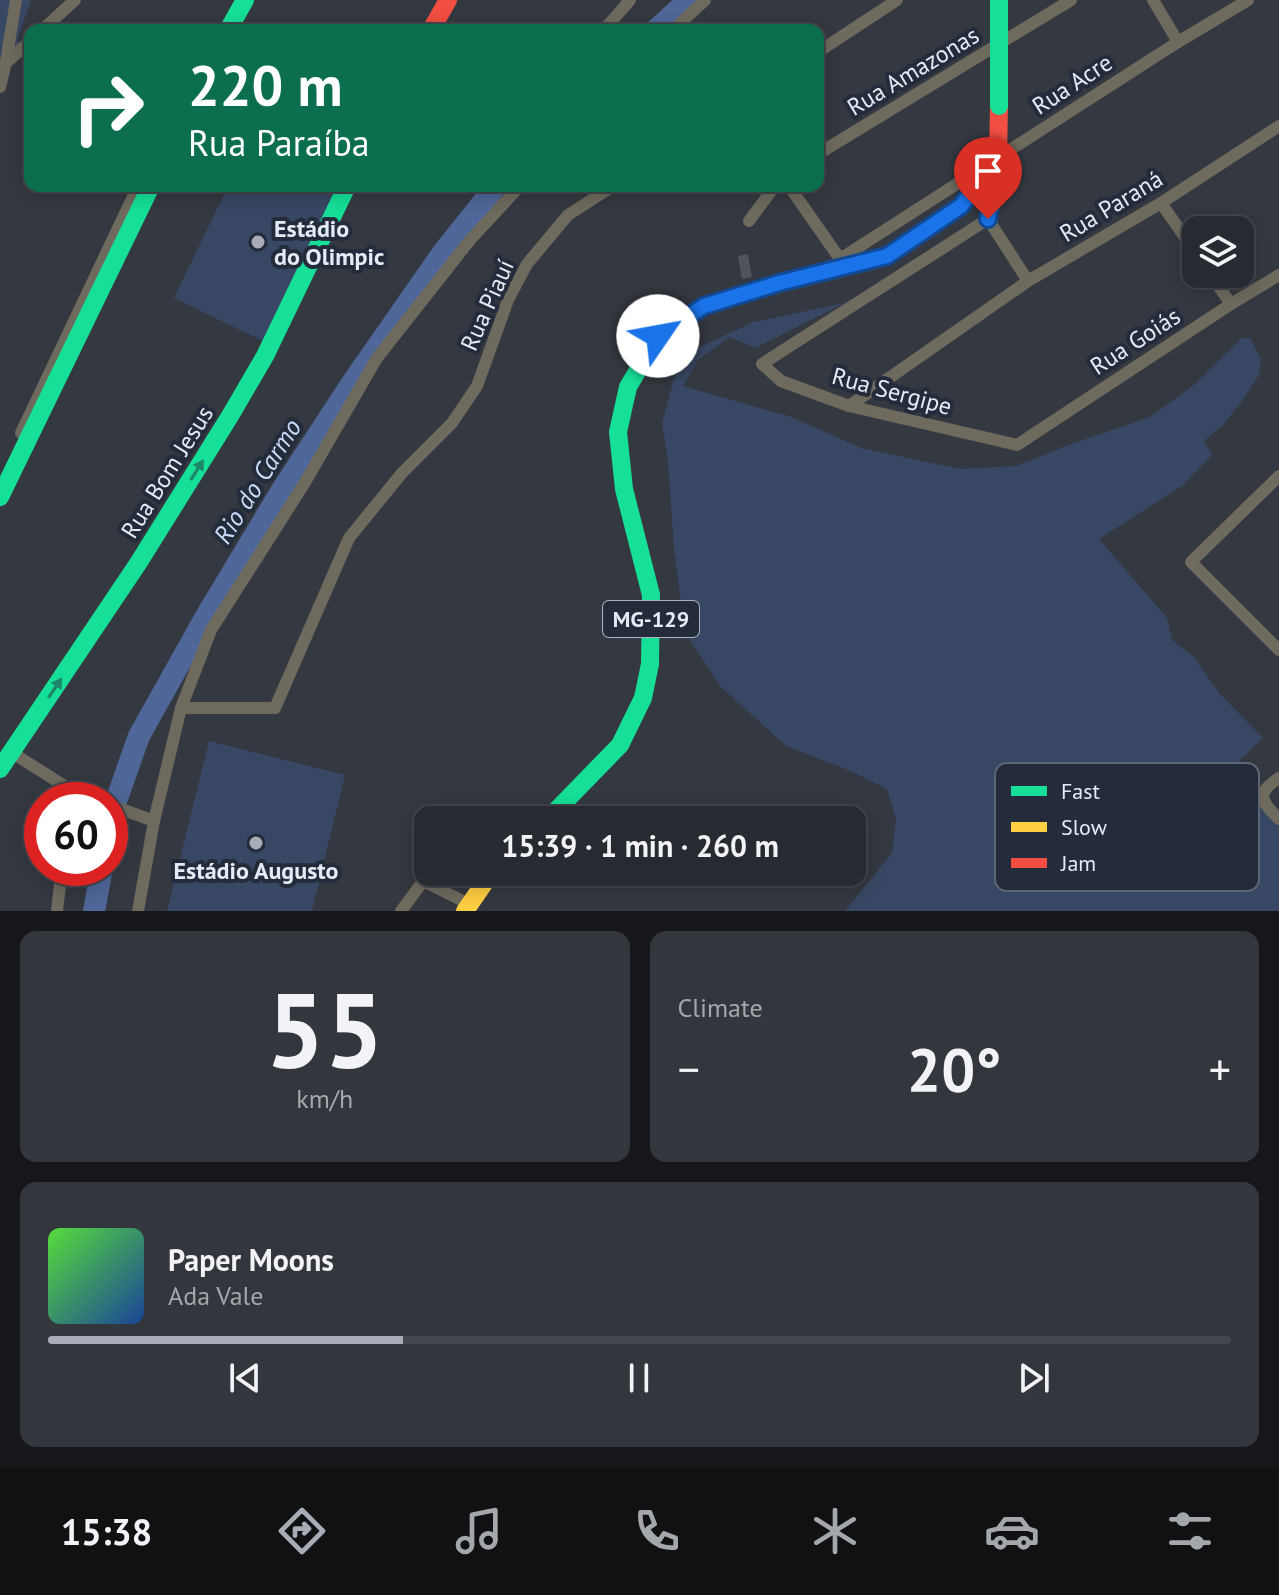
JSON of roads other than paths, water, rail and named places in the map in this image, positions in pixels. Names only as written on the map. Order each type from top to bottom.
[{"type":"main road","points":[[231,24],[245,0]]},
{"type":"main road","points":[[434,24],[448,0]]},
{"type":"main road","points":[[998,157],[999,0]]},
{"type":"main road","name":"MG-129","points":[[561,806],[620,745],[643,698],[650,664],[651,595],[624,489],[618,432],[628,387],[658,336],[704,306],[779,283],[887,256],[961,206],[998,157]]},
{"type":"main road","points":[[0,497],[148,192]]},
{"type":"main road","name":"Rua Bom Jesus","points":[[0,769],[139,562],[230,416],[265,356],[344,192]]},
{"type":"main road","points":[[467,908],[482,886]]},
{"type":"street","points":[[0,87],[16,0]]},
{"type":"street","points":[[49,24],[75,0]]},
{"type":"street","points":[[224,24],[238,0]]},
{"type":"street","points":[[609,24],[630,0]]},
{"type":"street","points":[[679,24],[705,0]]},
{"type":"street","points":[[824,48],[897,0]]},
{"type":"street","name":"Rua Amazonas","points":[[824,150],[1071,0]]},
{"type":"street","points":[[1153,0],[1178,42]]},
{"type":"street","name":"Rua Acre","points":[[793,192],[840,259],[1248,0]]},
{"type":"street","points":[[3,66],[24,47]]},
{"type":"street","name":"Rua Paraná","points":[[849,406],[1028,281],[1161,203],[1279,126]]},
{"type":"street","points":[[998,157],[988,219],[1028,281]]},
{"type":"street","points":[[0,478],[135,192]]},
{"type":"street","points":[[138,911],[154,821],[181,708],[211,630],[304,484],[377,358],[470,240],[514,192]]},
{"type":"street","name":"Rua Piauí","points":[[181,708],[275,708],[349,538],[402,473],[452,423],[477,386],[508,300],[527,264],[568,215],[604,192]]},
{"type":"street","points":[[749,221],[771,192]]},
{"type":"street","points":[[1161,203],[1182,233]]},
{"type":"street","name":"Rua Sergipe","points":[[988,219],[762,364],[781,381],[849,406],[1017,445]]},
{"type":"street","name":"Rua Goiás","points":[[1017,445],[1279,275]]},
{"type":"street","points":[[1220,288],[1231,304]]},
{"type":"street","points":[[1278,479],[1191,562],[1279,650]]},
{"type":"street","points":[[11,752],[57,782]]},
{"type":"street","points":[[1279,778],[1266,786],[1262,794],[1263,802],[1279,819]]},
{"type":"street","points":[[128,811],[154,821]]},
{"type":"street","points":[[57,911],[60,886]]},
{"type":"street","points":[[401,911],[420,886]]},
{"type":"street","points":[[440,886],[467,908]]},
{"type":"waterway","name":"Rio do Carmo","points":[[663,24],[689,0]]},
{"type":"waterway","name":"Rio do Carmo","points":[[123,782],[139,736],[282,490],[444,251],[491,192]]},
{"type":"waterway","name":"Rio do Carmo","points":[[94,911],[99,886]]},
{"type":"place","name":"Estádio do Olimpic","points":[[258,242]]},
{"type":"place","name":"Estádio Augusto","points":[[256,843]]}]
